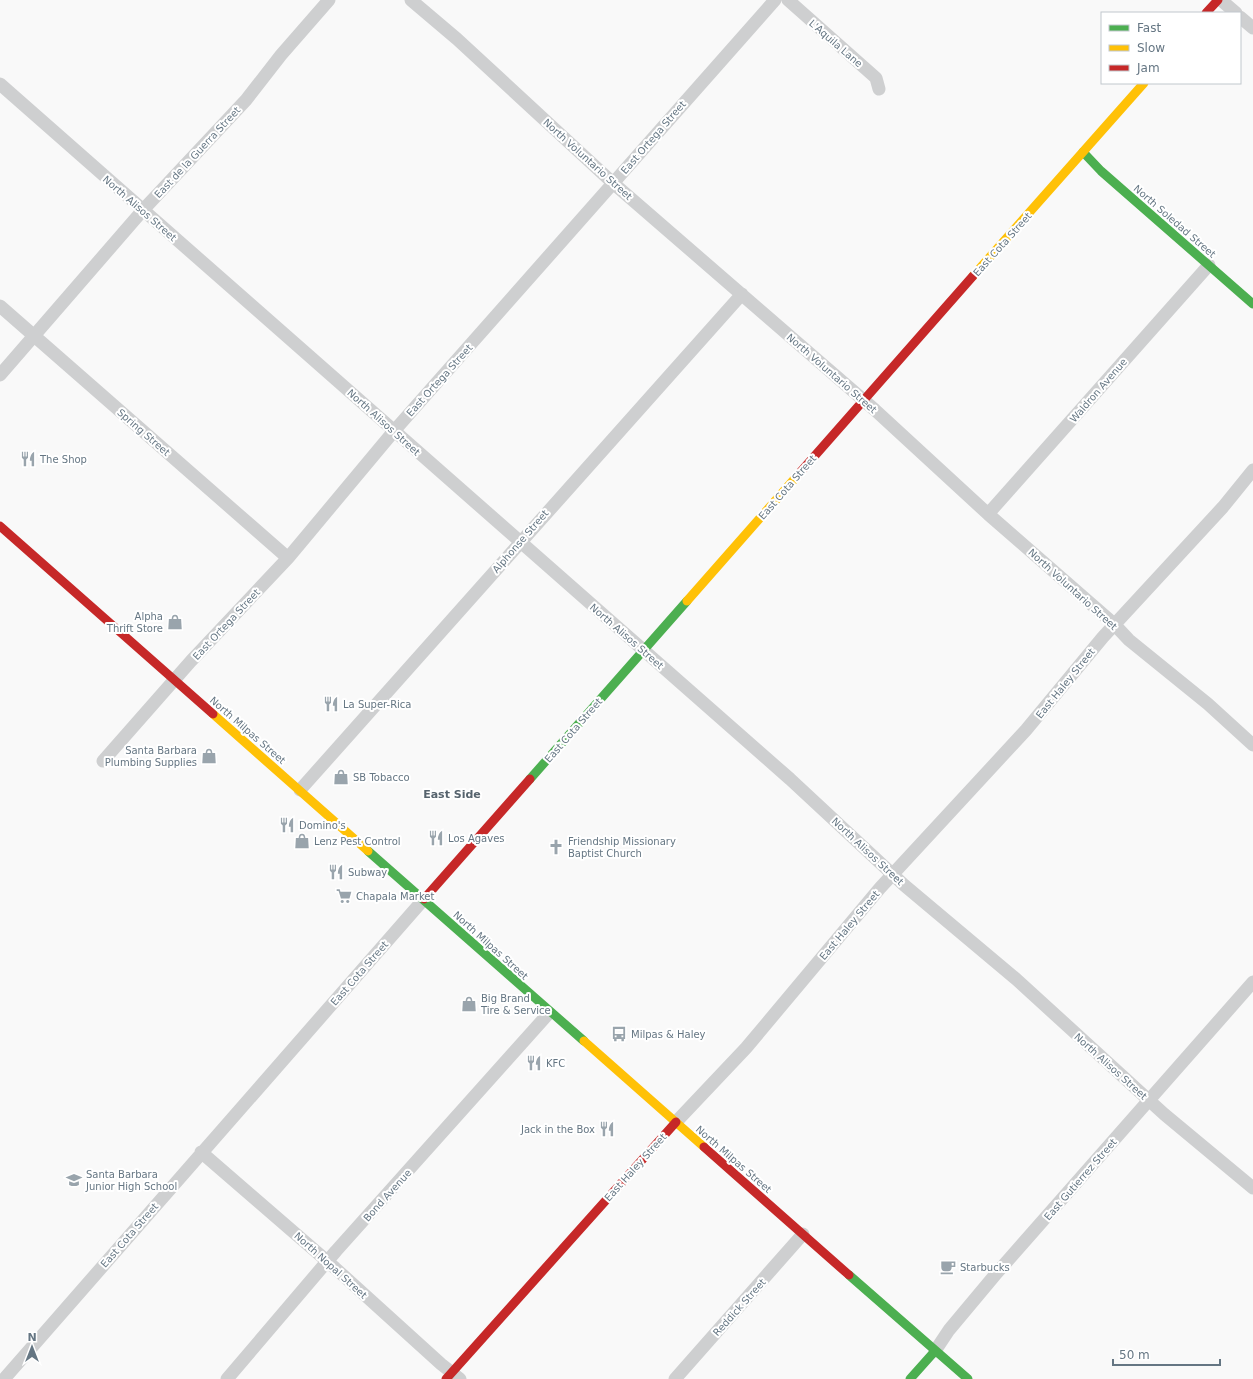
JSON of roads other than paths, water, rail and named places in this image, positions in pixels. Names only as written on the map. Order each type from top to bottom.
[{"type":"street","name":"East de la Guerra Street","points":[[0,375],[143,210],[246,100],[281,55],[329,0]]},
{"type":"street","name":"North Voluntario Street","points":[[411,0],[457,39],[613,183],[930,459],[988,514],[1114,624],[1129,640],[1208,704],[1253,745]]},
{"type":"street","name":"East Ortega Street","points":[[103,761],[174,680],[288,558],[394,431],[775,0]]},
{"type":"street","name":"L'Aquila Lane","points":[[788,0],[876,78],[879,89]]},
{"type":"street","points":[[1207,12],[1218,0]]},
{"type":"street","points":[[1221,0],[1235,12]]},
{"type":"street","points":[[1241,18],[1253,28]]},
{"type":"street","name":"North Alisos Street","points":[[0,84],[644,650],[894,874],[904,885],[1016,979],[1149,1099],[1253,1188]]},
{"type":"street","name":"East Cota Street","points":[[4,1379],[201,1152],[1143,84]]},
{"type":"street","name":"North Soledad Street","points":[[1083,152],[1101,171],[1253,304]]},
{"type":"street","name":"Waldron Avenue","points":[[988,514],[1208,266]]},
{"type":"street","name":"Alphonse Street","points":[[300,790],[742,294]]},
{"type":"street","name":"Spring Street","points":[[0,306],[288,558]]},
{"type":"street","name":"East Haley Street","points":[[453,1377],[676,1122],[752,1042],[880,888],[1026,730],[1114,624],[1223,506],[1253,470]]},
{"type":"street","name":"North Milpas Street","points":[[0,526],[424,899],[549,1013],[676,1122],[968,1379]]},
{"type":"street","name":"East Gutierrez Street","points":[[910,1379],[935,1351],[949,1330],[995,1275],[1253,982]]},
{"type":"street","name":"Bond Avenue","points":[[227,1379],[328,1262],[549,1013]]},
{"type":"street","name":"North Nopal Street","points":[[201,1152],[328,1262],[441,1364],[453,1377]]},
{"type":"street","name":"Reddick Street","points":[[675,1379],[803,1234]]},
{"type":"place","name":"The Shop","points":[[28,459]]},
{"type":"place","name":"Alpha Thrift Store","points":[[175,622]]},
{"type":"place","name":"La Super-Rica","points":[[331,704]]},
{"type":"place","name":"Santa Barbara Plumbing Supplies","points":[[209,756]]},
{"type":"place","name":"SB Tobacco","points":[[341,777]]},
{"type":"place","name":"Domino's","points":[[287,825]]},
{"type":"place","name":"Los Agaves","points":[[436,838]]},
{"type":"place","name":"Lenz Pest Control","points":[[302,841]]},
{"type":"place","name":"Friendship Missionary Baptist Church","points":[[556,847]]},
{"type":"place","name":"Subway","points":[[336,872]]},
{"type":"place","name":"Chapala Market","points":[[344,896]]},
{"type":"place","name":"Big Brand Tire & Service","points":[[469,1004]]},
{"type":"place","name":"Milpas & Haley","points":[[619,1034]]},
{"type":"place","name":"KFC","points":[[534,1063]]},
{"type":"place","name":"Jack in the Box","points":[[607,1129]]},
{"type":"place","name":"Santa Barbara Junior High School","points":[[74,1180]]},
{"type":"place","name":"Starbucks","points":[[948,1267]]},
{"type":"district","name":"East Side","points":[[452,794]]}]
